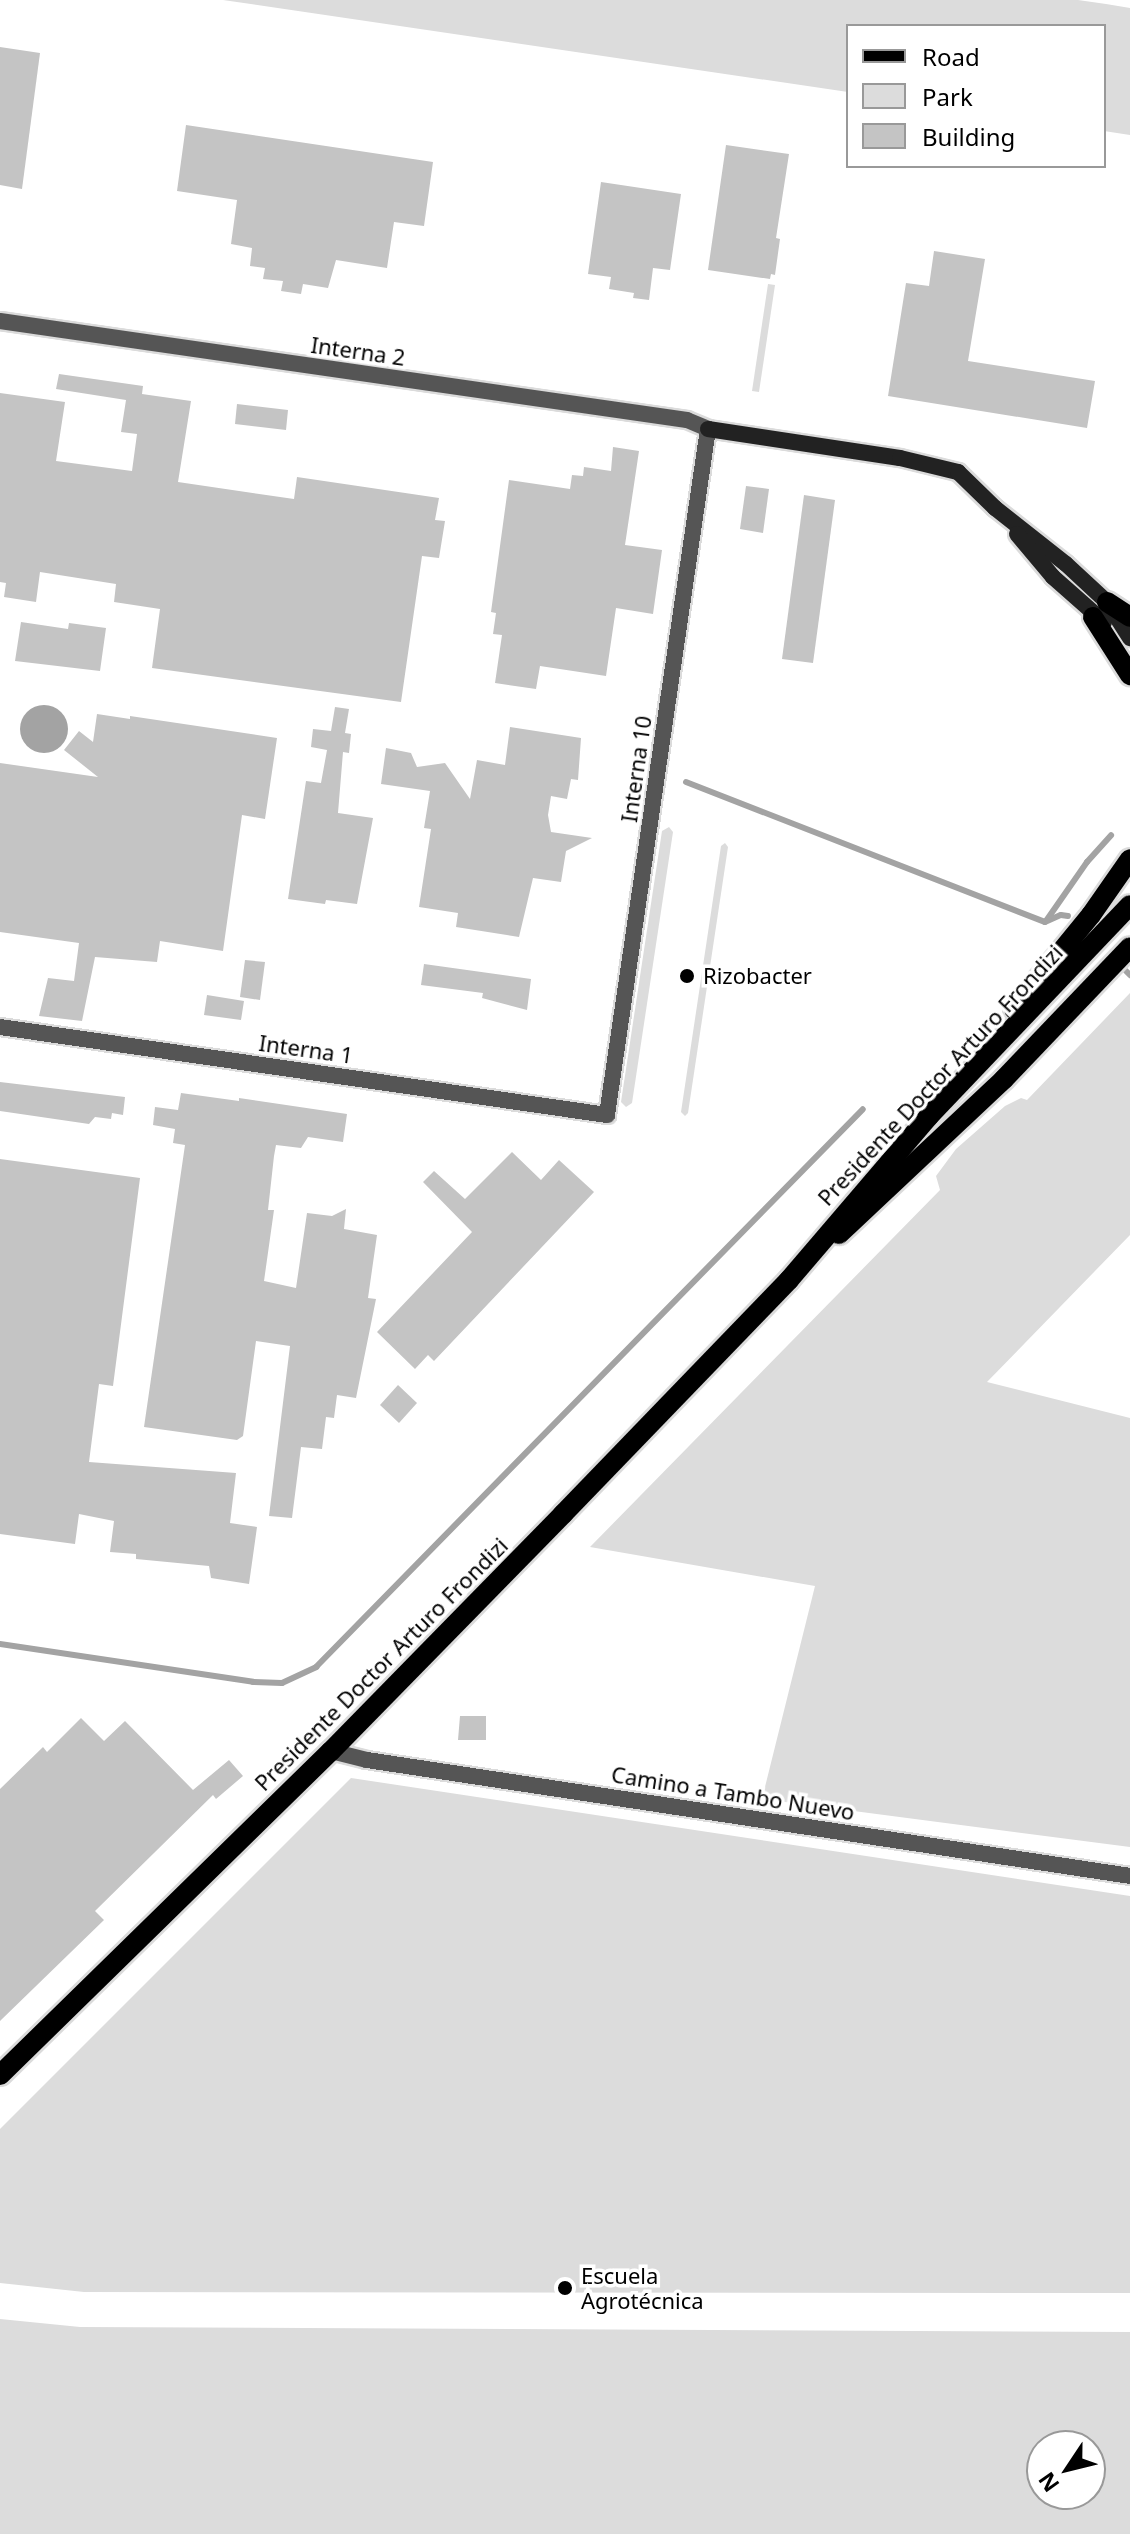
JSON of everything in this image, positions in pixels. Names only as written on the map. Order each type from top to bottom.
[{"type":"main road","points":[[1100,610],[1129,630]]},
{"type":"main road","points":[[1100,610],[1130,675]]},
{"type":"main road","points":[[929,1116],[1091,915],[1130,859]]},
{"type":"main road","name":"Presidente Doctor Arturo Frondizi","points":[[789,1280],[929,1116],[1130,905]]},
{"type":"main road","points":[[1036,1046],[1130,932]]},
{"type":"main road","name":"Presidente Doctor Arturo Frondizi","points":[[0,2075],[331,1751],[789,1280],[893,1186],[1036,1046],[1130,947]]},
{"type":"street","name":"Interna 2","points":[[0,321],[687,420],[708,429]]},
{"type":"street","points":[[708,429],[900,458],[958,472],[995,508],[1053,577],[1100,610]]},
{"type":"street","name":"Interna 10","points":[[607,1115],[708,429]]},
{"type":"street","name":"Interna 1","points":[[0,1027],[607,1115]]},
{"type":"street","name":"Camino a Tambo Nuevo","points":[[331,1751],[367,1760],[1130,1876]]},
{"type":"green space","points":[[223,0],[1078,0],[1130,8],[1130,135],[1106,131],[1106,24],[846,24],[846,92]]},
{"type":"green space","points":[[768,284],[775,285],[759,392],[752,391]]},
{"type":"green space","points":[[669,827],[673,832],[632,1103],[626,1107],[621,1102],[662,831]]},
{"type":"green space","points":[[725,843],[728,847],[688,1113],[685,1116],[681,1112],[721,846]]},
{"type":"green space","points":[[1130,993],[1130,1235],[987,1382],[1130,1418],[1130,1847],[762,1799],[815,1586],[590,1547],[940,1190],[936,1176],[956,1149],[1005,1106],[1021,1098],[1027,1100]]},
{"type":"green space","name":"Escuela Agrotécnica","points":[[351,1778],[1130,1896],[1130,2293],[84,2292],[0,2283],[0,2129]]},
{"type":"green space","points":[[0,2319],[80,2327],[1130,2332],[1130,2534],[0,2534]]},
{"type":"shaded area","points":[[44,705],[61,712],[68,729],[61,746],[44,753],[27,746],[20,729],[27,712]]},
{"type":"building","points":[[0,47],[40,53],[22,189],[0,185]]},
{"type":"building","points":[[186,125],[433,162],[424,226],[394,222],[387,268],[336,260],[328,288],[303,284],[301,294],[281,291],[283,281],[263,279],[265,268],[250,266],[252,248],[231,244],[237,200],[177,191]]},
{"type":"building","points":[[726,145],[789,154],[776,238],[780,239],[775,275],[771,274],[770,279],[708,270]]},
{"type":"building","points":[[601,182],[681,194],[670,270],[653,268],[649,300],[633,298],[634,293],[609,289],[611,277],[588,274]]},
{"type":"building","points":[[934,251],[985,259],[968,361],[1095,381],[1087,428],[888,396],[906,283],[929,286]]},
{"type":"building","points":[[59,374],[143,386],[142,394],[191,401],[178,482],[294,499],[297,477],[439,498],[435,520],[445,521],[439,558],[422,556],[401,702],[152,668],[160,609],[114,602],[116,584],[40,572],[36,602],[4,597],[6,583],[0,582],[0,393],[65,402],[56,461],[132,471],[137,434],[121,432],[126,400],[56,389]]},
{"type":"building","points":[[237,404],[288,410],[286,430],[235,424]]},
{"type":"building","points":[[613,447],[639,451],[625,545],[662,550],[653,614],[616,608],[606,676],[540,666],[536,689],[495,683],[502,635],[493,634],[496,613],[491,612],[509,480],[570,489],[572,475],[583,476],[584,467],[611,471]]},
{"type":"building","points":[[746,486],[769,489],[763,533],[740,529]]},
{"type":"building","points":[[804,495],[835,500],[813,663],[782,659]]},
{"type":"building","points":[[21,622],[68,629],[69,623],[106,628],[100,671],[15,661]]},
{"type":"building","points":[[335,707],[349,709],[345,733],[351,734],[349,753],[343,752],[338,813],[373,818],[357,904],[288,899],[306,781],[321,783],[327,750],[311,747],[313,729],[331,731]]},
{"type":"building","points":[[97,714],[277,738],[265,819],[242,815],[223,951],[160,941],[157,962],[95,957],[82,1021],[39,1016],[48,978],[74,981],[79,943],[0,932],[0,763],[98,777],[64,750],[79,731],[93,742]]},
{"type":"building","points":[[510,727],[581,738],[578,780],[571,779],[567,799],[551,796],[548,815],[551,832],[592,838],[566,851],[561,882],[533,878],[519,937],[456,927],[458,913],[419,907],[431,829],[424,828],[430,791],[381,784],[386,748],[411,753],[417,767],[445,763],[470,799],[477,760],[505,765]]},
{"type":"building","points":[[245,960],[265,962],[260,1000],[240,997]]},
{"type":"building","points":[[424,964],[531,979],[527,1010],[482,998],[483,993],[421,985]]},
{"type":"building","points":[[207,995],[244,1001],[241,1020],[204,1015]]},
{"type":"building","points":[[0,1082],[125,1097],[123,1115],[112,1113],[111,1119],[95,1117],[89,1124],[0,1111]]},
{"type":"building","points":[[181,1093],[347,1114],[343,1142],[308,1137],[301,1148],[276,1145],[274,1156],[268,1210],[274,1210],[264,1281],[296,1288],[307,1213],[332,1216],[346,1209],[344,1229],[377,1235],[368,1298],[376,1299],[356,1398],[337,1395],[334,1418],[326,1417],[322,1449],[301,1447],[292,1518],[269,1516],[290,1346],[256,1341],[243,1436],[237,1440],[144,1427],[185,1145],[173,1143],[175,1129],[153,1125],[155,1107],[178,1110]]},
{"type":"building","points":[[512,1152],[541,1180],[559,1160],[594,1192],[434,1361],[428,1355],[415,1369],[377,1332],[472,1232],[423,1182],[434,1171],[465,1199]]},
{"type":"building","points":[[0,1159],[140,1178],[113,1386],[99,1384],[89,1462],[236,1473],[230,1523],[257,1527],[249,1584],[211,1578],[209,1566],[136,1559],[136,1554],[110,1552],[114,1521],[79,1514],[75,1544],[0,1534]]},
{"type":"building","points":[[398,1385],[417,1403],[399,1423],[380,1405]]},
{"type":"building","points":[[460,1716],[486,1716],[486,1740],[458,1740]]},
{"type":"building","points":[[81,1718],[104,1741],[125,1721],[193,1790],[229,1760],[243,1776],[216,1799],[213,1795],[95,1911],[104,1920],[0,2021],[0,1789],[43,1747],[47,1752]]},
{"type":"waterway","points":[[686,782],[1045,922],[1061,915],[1068,916]]},
{"type":"waterway","points":[[1046,921],[1087,862],[1111,835]]},
{"type":"waterway","points":[[1126,971],[1130,975]]},
{"type":"waterway","points":[[0,1644],[253,1682],[282,1683],[316,1667],[863,1109]]},
{"type":"place","name":"Rizobacter","points":[[687,976]]},
{"type":"place","name":"Escuela Agrotécnica","points":[[565,2288]]}]
